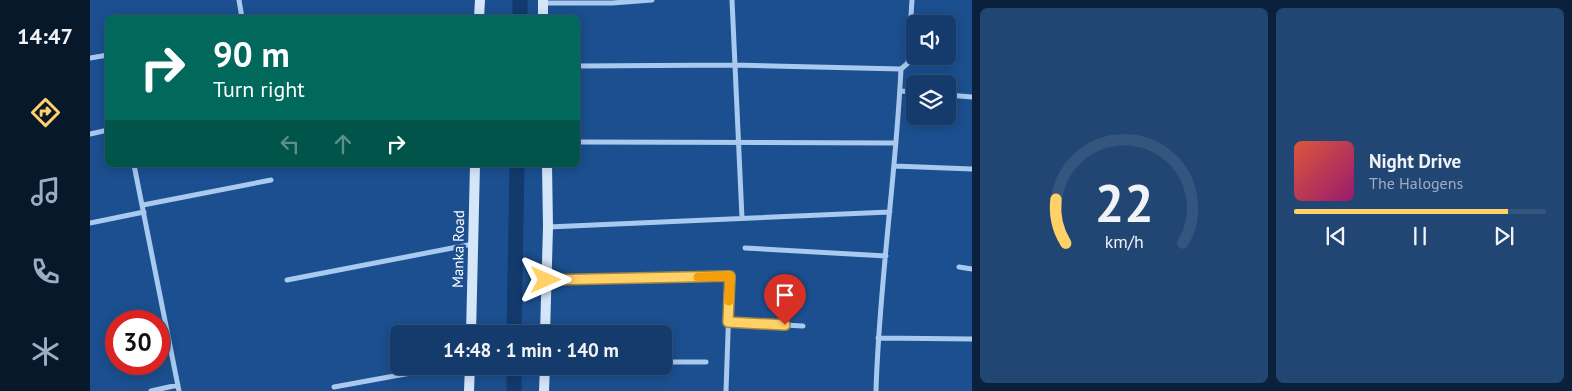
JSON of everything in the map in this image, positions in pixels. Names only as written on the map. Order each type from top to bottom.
[{"type":"main road","points":[[479,15],[480,0]]},
{"type":"main road","points":[[542,2],[543,15]]},
{"type":"main road","name":"Manka Road","points":[[471,325],[475,167]]},
{"type":"main road","points":[[545,325],[548,227],[546,167]]},
{"type":"main road","points":[[470,375],[470,391]]},
{"type":"main road","points":[[544,375],[544,391]]},
{"type":"street","points":[[239,0],[242,15]]},
{"type":"street","points":[[542,2],[612,3],[652,0]]},
{"type":"street","points":[[732,0],[742,218]]},
{"type":"street","points":[[580,66],[734,65],[901,69],[908,63],[912,0]]},
{"type":"street","points":[[90,58],[105,56]]},
{"type":"street","points":[[876,391],[878,338],[901,69]]},
{"type":"street","points":[[900,91],[906,91]]},
{"type":"street","points":[[956,96],[972,97]]},
{"type":"street","points":[[90,134],[105,131]]},
{"type":"street","points":[[580,142],[896,143]]},
{"type":"street","points":[[894,166],[972,169]]},
{"type":"street","points":[[134,167],[179,388],[151,391]]},
{"type":"street","points":[[143,205],[272,180]]},
{"type":"street","points":[[90,223],[144,212]]},
{"type":"street","points":[[548,227],[890,212]]},
{"type":"street","points":[[286,280],[473,244]]},
{"type":"street","points":[[744,248],[886,256]]},
{"type":"street","points":[[959,267],[972,269]]},
{"type":"street","points":[[546,280],[730,276],[726,391]]},
{"type":"street","points":[[728,322],[803,326]]},
{"type":"street","points":[[878,338],[972,339]]},
{"type":"street","points":[[672,362],[706,362]]},
{"type":"street","points":[[334,387],[400,375]]},
{"type":"waterway","points":[[520,0],[520,15]]},
{"type":"waterway","points":[[514,325],[517,167]]},
{"type":"waterway","points":[[514,375],[514,391]]},
{"type":"slow traffic","points":[[698,277],[730,276],[729,301]]},
{"type":"route","points":[[546,280],[730,276],[728,322],[785,325]]}]
